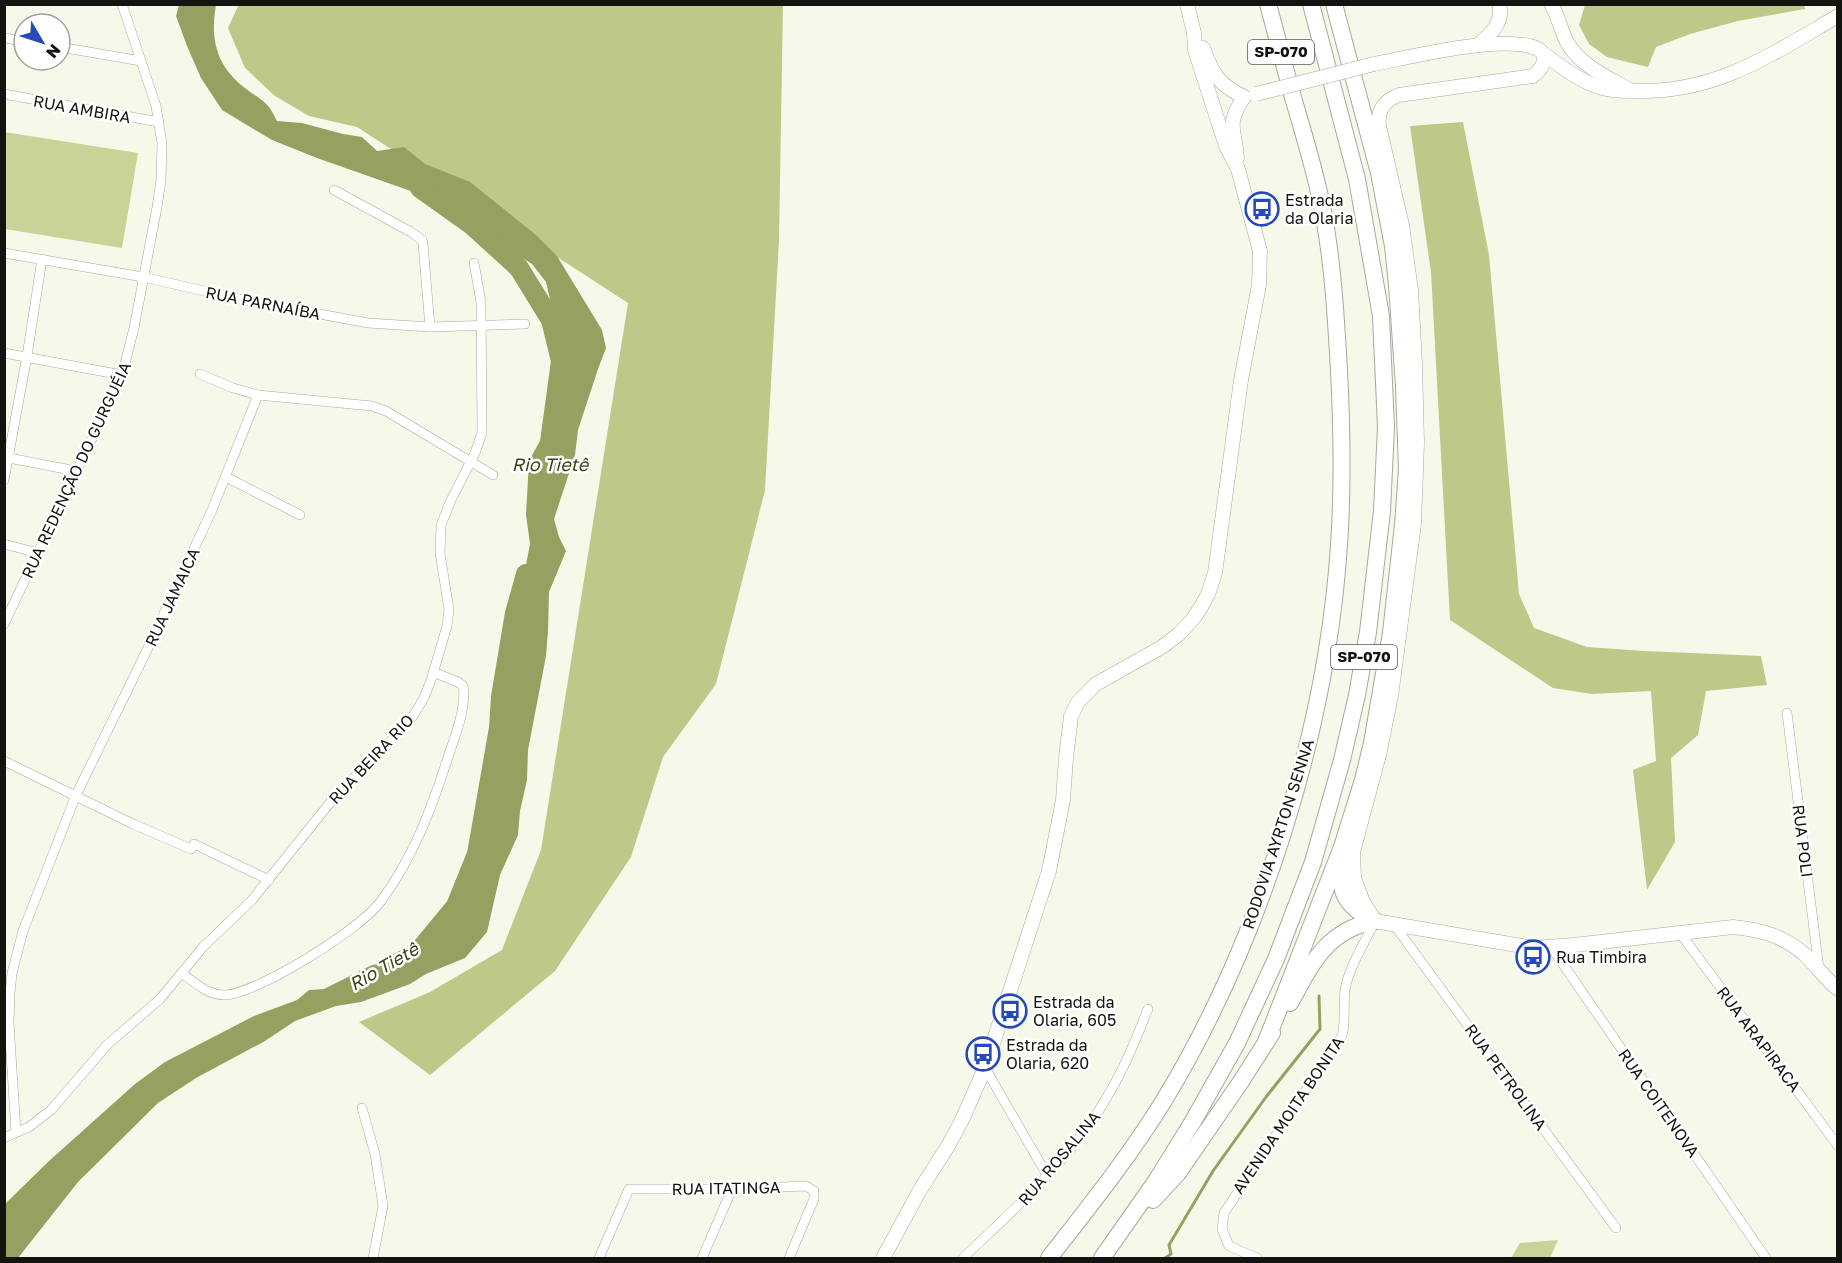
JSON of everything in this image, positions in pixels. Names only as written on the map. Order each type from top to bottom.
[{"type":"highway","name":"RODOVIA AYRTON SENNA","points":[[1049,1258],[1105,1186],[1163,1102],[1203,1029],[1236,958],[1264,889],[1289,810],[1311,733],[1328,645],[1339,547],[1343,446],[1336,308],[1323,212],[1313,165],[1268,4]]},
{"type":"highway","name":"SP-070","points":[[1104,1257],[1192,1123],[1237,1043],[1276,959],[1316,851],[1342,760],[1366,643],[1383,499],[1386,427],[1381,316],[1357,179],[1311,4]]},
{"type":"highway","points":[[1266,1042],[1342,847],[1363,780],[1372,743],[1389,645],[1407,469],[1402,343],[1393,246],[1379,173],[1334,4]]},
{"type":"highway","points":[[1342,4],[1348,37],[1348,52]]},
{"type":"highway","points":[[1342,847],[1341,888],[1360,914],[1375,921]]},
{"type":"highway","points":[[1104,1257],[1178,1173],[1230,1098],[1279,1022],[1308,969],[1322,951],[1334,939],[1360,925],[1375,921]]},
{"type":"street","name":"RUA REDENÇÃO DO GURGUÉIA","points":[[4,624],[122,375],[134,328],[161,180],[162,143],[159,123],[122,4]]},
{"type":"street","points":[[1187,4],[1194,33],[1195,50],[1226,146],[1238,169]]},
{"type":"street","points":[[1479,44],[1495,29],[1501,10],[1499,4]]},
{"type":"street","points":[[1551,4],[1567,43],[1574,53],[1585,63],[1632,91]]},
{"type":"street","points":[[883,1258],[958,1128],[986,1068],[1049,871],[1063,800],[1071,716],[1078,702],[1096,684],[1162,647],[1179,634],[1201,607],[1215,573],[1241,380],[1259,285],[1260,251],[1238,169],[1232,126],[1233,114],[1250,96],[1374,64],[1479,44],[1532,45],[1574,76],[1592,85],[1618,91],[1669,91],[1707,83],[1737,72],[1768,57],[1838,16]]},
{"type":"street","points":[[1194,33],[1204,48],[1213,73],[1220,83],[1250,96]]},
{"type":"street","points":[[72,49],[141,61]]},
{"type":"street","points":[[1545,54],[1545,62],[1533,76],[1399,94],[1384,104],[1379,116],[1379,126],[1402,225],[1411,290],[1416,364],[1417,443],[1414,524],[1391,696],[1379,755],[1353,852],[1354,878],[1363,903],[1375,921],[1534,948],[1733,927],[1758,930],[1781,938],[1803,953],[1838,989]]},
{"type":"street","name":"RUA AMBIRA","points":[[4,94],[159,123]]},
{"type":"street","points":[[334,190],[422,240],[430,327]]},
{"type":"street","name":"RUA PARNAÍBA","points":[[4,253],[143,277],[239,299],[361,322],[430,327],[525,324]]},
{"type":"street","points":[[4,480],[42,260]]},
{"type":"street","name":"RUA BEIRA RIO","points":[[4,1138],[34,1124],[51,1110],[107,1045],[160,999],[203,947],[252,900],[314,820],[337,794],[377,756],[413,716],[424,698],[434,672],[447,626],[449,610],[440,553],[441,525],[479,443],[483,424],[482,326],[479,287],[474,262]]},
{"type":"street","points":[[4,352],[122,375]]},
{"type":"street","points":[[200,374],[232,388],[258,395],[372,406],[398,417],[493,475]]},
{"type":"street","name":"RUA JAMAICA","points":[[16,1132],[9,993],[23,931],[76,795],[152,640],[226,477],[258,395]]},
{"type":"street","points":[[7,457],[76,471]]},
{"type":"street","points":[[226,477],[300,515]]},
{"type":"street","points":[[4,544],[38,553]]},
{"type":"street","points":[[182,974],[208,992],[227,995],[241,991],[292,967],[366,918],[386,894],[413,849],[451,750],[463,704],[464,691],[462,684],[434,672]]},
{"type":"street","name":"RUA POLI","points":[[1787,713],[1819,970]]},
{"type":"street","points":[[4,761],[133,824],[193,846],[269,880]]},
{"type":"street","name":"AVENIDA MOITA BONITA","points":[[1257,1258],[1229,1246],[1222,1229],[1224,1213],[1342,1036],[1345,990],[1348,979],[1375,921]]},
{"type":"street","name":"RUA PETROLINA","points":[[1395,926],[1616,1228]]},
{"type":"street","name":"RUA ARAPIRACA","points":[[1680,933],[1838,1146]]},
{"type":"street","name":"RUA COITENOVA","points":[[1551,947],[1766,1258]]},
{"type":"street","name":"RUA ROSALINA","points":[[963,1258],[1012,1213],[1085,1130],[1107,1098],[1134,1045],[1148,1009]]},
{"type":"street","points":[[986,1068],[1047,1175]]},
{"type":"street","points":[[362,1108],[375,1154],[383,1206],[373,1258]]},
{"type":"street","name":"RUA ITATINGA","points":[[599,1258],[629,1189],[806,1186],[814,1191],[814,1199],[789,1258]]},
{"type":"street","points":[[702,1258],[732,1189]]},
{"type":"shaded area","points":[[239,4],[783,5],[779,240],[765,490],[716,684],[663,757],[631,857],[555,971],[430,1075],[359,1022],[430,992],[502,950],[541,850],[628,303],[357,127],[309,116],[275,96],[245,68],[228,28]]},
{"type":"shaded area","points":[[1585,5],[1804,5],[1805,9],[1738,21],[1690,34],[1656,47],[1648,67],[1607,57],[1589,44],[1579,25]]},
{"type":"shaded area","points":[[1463,122],[1489,255],[1519,594],[1534,628],[1587,647],[1761,656],[1767,685],[1706,691],[1698,735],[1671,758],[1675,842],[1647,890],[1633,770],[1656,761],[1651,691],[1592,694],[1553,688],[1450,620],[1431,272],[1410,126]]},
{"type":"shaded area","points":[[4,132],[138,153],[122,248],[5,229]]},
{"type":"shaded area","points":[[1558,1240],[1550,1258],[1511,1258],[1520,1243]]},
{"type":"water","name":"Rio Tietê","points":[[179,5],[216,5],[214,29],[221,61],[235,80],[267,105],[277,121],[302,123],[362,137],[377,151],[404,147],[425,164],[470,182],[536,235],[557,256],[602,330],[606,348],[578,430],[575,455],[554,519],[566,551],[549,592],[546,656],[528,750],[527,780],[520,811],[518,835],[500,875],[487,932],[465,958],[426,974],[410,984],[361,1002],[336,1006],[295,1021],[265,1041],[196,1078],[158,1103],[78,1182],[18,1258],[5,1258],[5,1204],[135,1084],[165,1062],[254,1016],[297,1000],[309,990],[324,989],[372,965],[391,962],[417,950],[429,949],[451,924],[458,909],[458,893],[481,859],[476,842],[479,809],[495,793],[517,612],[530,544],[526,515],[529,461],[555,413],[565,350],[546,282],[532,264],[442,202],[272,140],[222,110],[201,78],[187,46],[176,16]]},
{"type":"waterway","name":"Rio Tietê","points":[[420,188],[472,225],[519,268],[551,320],[561,361],[550,442]]},
{"type":"waterway","name":"Rio Tietê","points":[[398,963],[418,952],[456,906],[477,854],[499,728],[501,697],[515,613],[526,574]]},
{"type":"waterway","points":[[1165,1258],[1171,1254],[1169,1245],[1213,1171],[1266,1097],[1320,1029],[1319,996]]},
{"type":"place","name":"Estrada da Olaria","points":[[1262,209]]},
{"type":"place","name":"Rua Timbira","points":[[1533,957]]},
{"type":"place","name":"Estrada da Olaria, 605","points":[[1010,1011]]},
{"type":"place","name":"Estrada da Olaria, 620","points":[[983,1054]]}]
